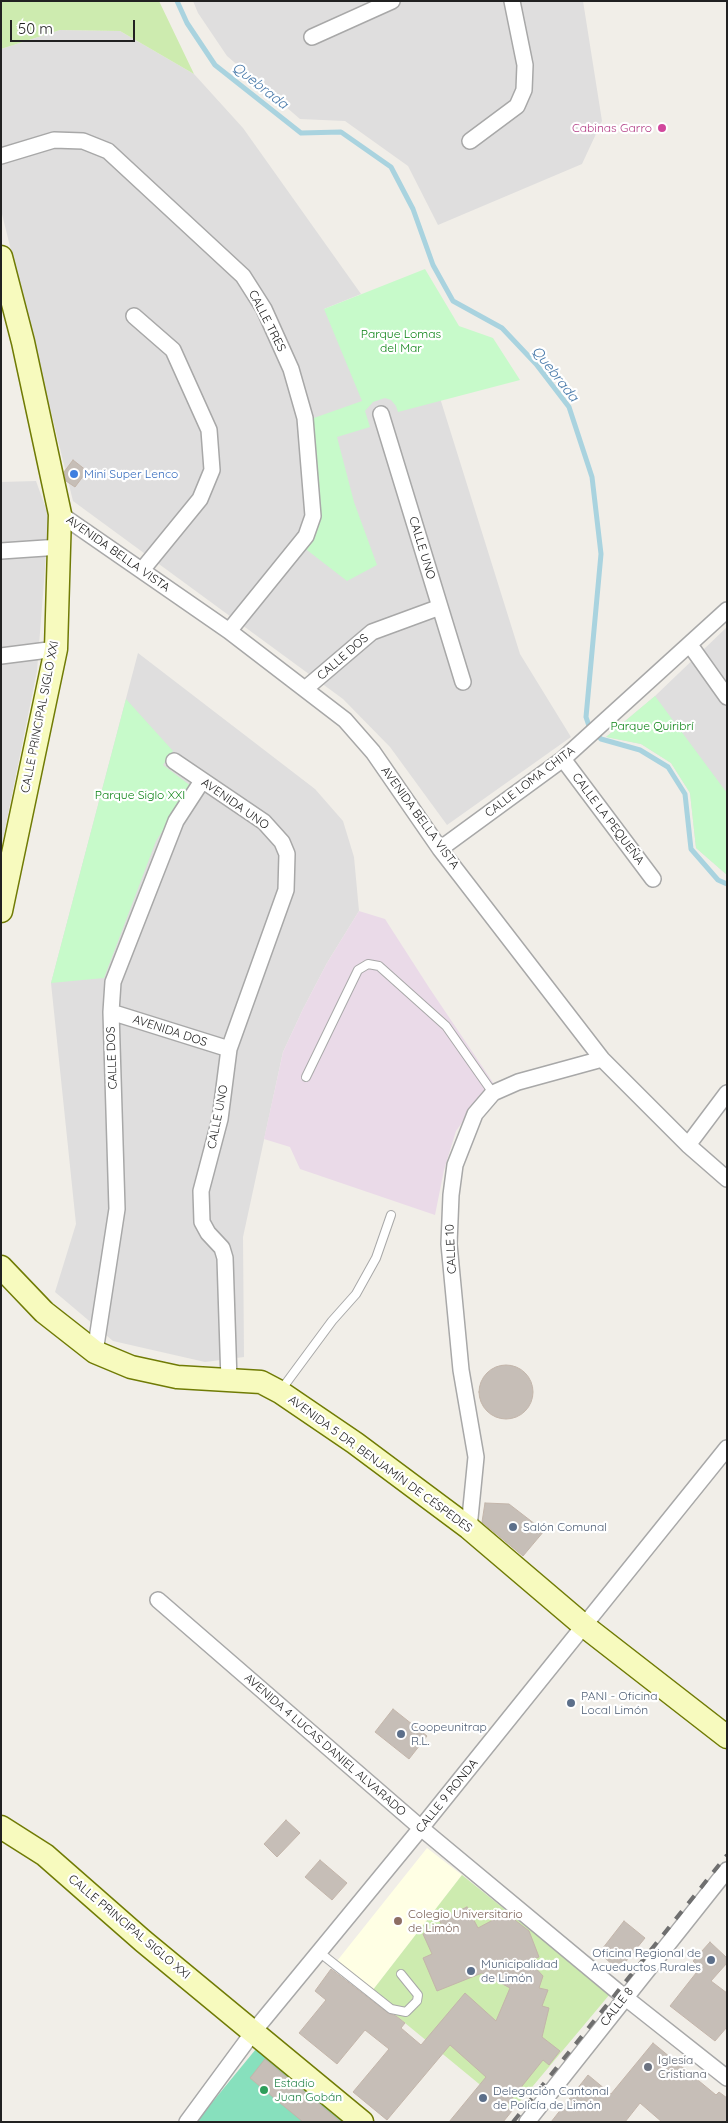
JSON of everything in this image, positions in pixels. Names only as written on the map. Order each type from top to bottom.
[{"type":"street","points":[[312,37],[392,1]]},
{"type":"street","points":[[470,141],[517,106],[524,90],[525,64],[512,1]]},
{"type":"street","name":"CALLE TRES","points":[[1,156],[54,140],[83,141],[108,151],[243,276],[264,310],[291,369],[305,418],[313,516],[306,536],[229,631]]},
{"type":"street","name":"CALLE PRINCIPAL SIGLO XXI","points":[[1,257],[23,342],[60,514],[56,649],[1,911]]},
{"type":"street","points":[[134,316],[173,350],[209,430],[212,470],[200,499],[142,570]]},
{"type":"street","name":"CALLE UNO","points":[[382,414],[462,682]]},
{"type":"street","name":"AVENIDA BELLA VISTA","points":[[60,514],[229,631],[345,720],[373,752],[440,849],[602,1059],[688,1145],[727,1179]]},
{"type":"street","points":[[1,551],[60,547]]},
{"type":"street","name":"CALLE DOS","points":[[305,690],[372,632],[440,607]]},
{"type":"street","name":"CALLE LOMA CHITA","points":[[440,849],[563,759],[727,610]]},
{"type":"street","points":[[690,645],[727,696]]},
{"type":"street","points":[[1,656],[56,649]]},
{"type":"street","name":"CALLE LA PEQUEÑA","points":[[563,759],[652,879]]},
{"type":"street","name":"AVENIDA UNO","points":[[174,761],[264,822],[282,842],[287,854]]},
{"type":"street","name":"CALLE DOS","points":[[95,1352],[117,1209],[111,1012],[113,982],[176,821],[202,780]]},
{"type":"street","name":"CALLE UNO","points":[[229,1381],[225,1258],[222,1248],[208,1233],[202,1222],[201,1191],[220,1119],[229,1049],[286,890],[287,854]]},
{"type":"street","name":"AVENIDA DOS","points":[[111,1012],[229,1049]]},
{"type":"street","name":"CALLE 10","points":[[469,1528],[476,1458],[460,1360],[449,1244],[451,1195],[455,1165],[475,1114],[493,1094],[518,1082],[602,1059]]},
{"type":"street","points":[[688,1145],[727,1093]]},
{"type":"street","name":"AVENIDA 5 DR. BENJAMÍN DE CÉSPEDES","points":[[1,1268],[44,1312],[95,1352],[131,1366],[177,1377],[260,1382],[280,1392],[355,1443],[469,1528],[583,1625],[727,1737]]},
{"type":"street","name":"CALLE 9 RONDA","points":[[187,2122],[254,2031],[727,1448]]},
{"type":"street","name":"AVENIDA 4 LUCAS DANIEL ALVARADO","points":[[158,1600],[420,1828],[625,1997],[727,2078]]},
{"type":"street","name":"CALLE PRINCIPAL SIGLO XXI","points":[[1,1827],[45,1855],[144,1941],[362,2122]]},
{"type":"street","name":"CALLE 8","points":[[527,2122],[727,1870]]},
{"type":"lane","points":[[306,1078],[358,970],[368,964],[379,966],[446,1026],[493,1094]]},
{"type":"lane","points":[[280,1392],[332,1321],[356,1294],[376,1258],[391,1215]]},
{"type":"lane","points":[[318,1952],[391,2009],[406,2012],[417,2001],[418,1995],[401,1974]]},
{"type":"shaded area","points":[[193,1],[583,1],[602,121],[582,164],[438,225],[408,166],[345,121],[300,119],[227,56],[198,13]]},
{"type":"shaded area","points":[[60,30],[120,31],[194,74],[243,128],[361,294],[324,309],[430,366],[520,654],[571,737],[447,825],[390,747],[343,699],[73,501],[1,210],[1,49]]},
{"type":"shaded area","points":[[36,481],[49,517],[37,671],[1,849],[1,482]]},
{"type":"shaded area","points":[[727,627],[727,875],[696,848],[690,793],[671,763],[641,744],[606,737],[655,696]]},
{"type":"shaded area","points":[[138,653],[315,789],[343,821],[354,857],[359,911],[327,963],[283,1052],[243,1237],[244,1357],[205,1362],[113,1341],[55,1292],[76,1224],[51,983]]},
{"type":"shaded area","points":[[359,911],[385,919],[494,1084],[473,1107],[456,1131],[444,1170],[435,1215],[300,1169],[290,1147],[264,1139],[283,1052],[327,963]]},
{"type":"shaded area","name":"Colegio Universitario de Limón","points":[[427,1848],[462,1875],[369,1995],[333,1966]]},
{"type":"green space","points":[[1,1],[159,1],[194,74],[120,31],[60,30],[1,49]]},
{"type":"green space","name":"Parque Lomas del Mar","points":[[425,269],[459,326],[493,338],[520,380],[398,412],[391,400],[385,398],[373,402],[365,411],[370,427],[337,437],[354,502],[377,565],[347,581],[303,547],[315,534],[311,419],[362,401],[324,309]]},
{"type":"green space","name":"Parque Quiribrí","points":[[655,696],[727,793],[727,875],[696,848],[690,793],[671,763],[641,744],[606,737]]},
{"type":"green space","name":"Parque Siglo XXI","points":[[126,699],[173,751],[163,765],[191,786],[156,841],[104,978],[51,983]]},
{"type":"green space","points":[[462,1875],[610,1994],[512,2111],[369,1995]]},
{"type":"green space","name":"Estadio Juan Gobán","points":[[256,2049],[343,2122],[196,2122]]},
{"type":"building","name":"Mini Super Lenco","points":[[73,460],[87,471],[75,487],[66,481],[64,472]]},
{"type":"building","points":[[506,1365],[516,1367],[525,1373],[531,1382],[533,1392],[531,1402],[525,1411],[516,1417],[506,1419],[496,1417],[487,1411],[481,1402],[479,1392],[481,1382],[487,1373],[496,1367]]},
{"type":"building","name":"Salón Comunal","points":[[485,1503],[509,1504],[544,1531],[523,1556],[482,1522]]},
{"type":"building","name":"Coopeunitrap R.L.","points":[[393,1709],[427,1736],[409,1759],[375,1732]]},
{"type":"building","points":[[286,1820],[300,1833],[277,1857],[264,1844]]},
{"type":"building","points":[[320,1860],[347,1883],[332,1900],[305,1877]]},
{"type":"building","points":[[467,1907],[478,1928],[506,1913],[529,1931],[539,1957],[529,1961],[543,1976],[539,1988],[548,1990],[542,2006],[549,2008],[542,2037],[560,2051],[549,2065],[543,2060],[506,2106],[512,2111],[503,2122],[449,2122],[486,2077],[450,2045],[387,2120],[353,2092],[389,2049],[365,2030],[337,2064],[299,2033],[326,2000],[315,1991],[331,1969],[388,2013],[405,2023],[401,2028],[421,2045],[465,1993],[496,2021],[510,1988],[482,1973],[437,1991],[423,1958],[432,1954],[423,1934],[442,1925],[439,1920]]},
{"type":"building","points":[[624,1921],[645,1938],[619,1970],[599,1953]]},
{"type":"building","points":[[710,1942],[727,1958],[727,1963],[711,1981],[727,1993],[727,2027],[715,2041],[670,2006],[700,1968],[693,1961]]},
{"type":"building","points":[[653,2043],[716,2095],[719,2092],[727,2098],[727,2122],[662,2122],[640,2103],[625,2122],[551,2122],[588,2075],[611,2094]]},
{"type":"building","points":[[265,2059],[341,2122],[303,2122],[250,2078]]},
{"type":"waterway","name":"Quebrada","points":[[177,1],[187,23],[215,65],[301,133],[341,132],[391,167],[413,209],[433,265],[453,301],[502,328],[536,364],[569,407],[592,477],[601,554],[586,717],[589,726],[601,739],[640,750],[668,767],[685,794],[691,849],[718,880],[727,884]]},
{"type":"railway","points":[[513,2122],[727,1855]]},
{"type":"place","name":"Cabinas Garro","points":[[662,128]]},
{"type":"place","name":"Mini Super Lenco","points":[[74,474]]},
{"type":"place","name":"Salón Comunal","points":[[513,1527]]},
{"type":"place","name":"PANI - Oficina Local Limón","points":[[571,1703]]},
{"type":"place","name":"Coopeunitrap R.L.","points":[[401,1734]]},
{"type":"place","name":"Colegio Universitario de Limón","points":[[398,1921]]},
{"type":"place","name":"Oficina Regional de Acueductos Rurales","points":[[711,1960]]},
{"type":"place","name":"Municipalidad de Limón","points":[[471,1971]]},
{"type":"place","name":"Iglesia Cristiana","points":[[648,2067]]},
{"type":"place","name":"Estadio Juan Gobán","points":[[264,2090]]},
{"type":"place","name":"Delegación Cantonal de Policía de Limón","points":[[483,2098]]}]
